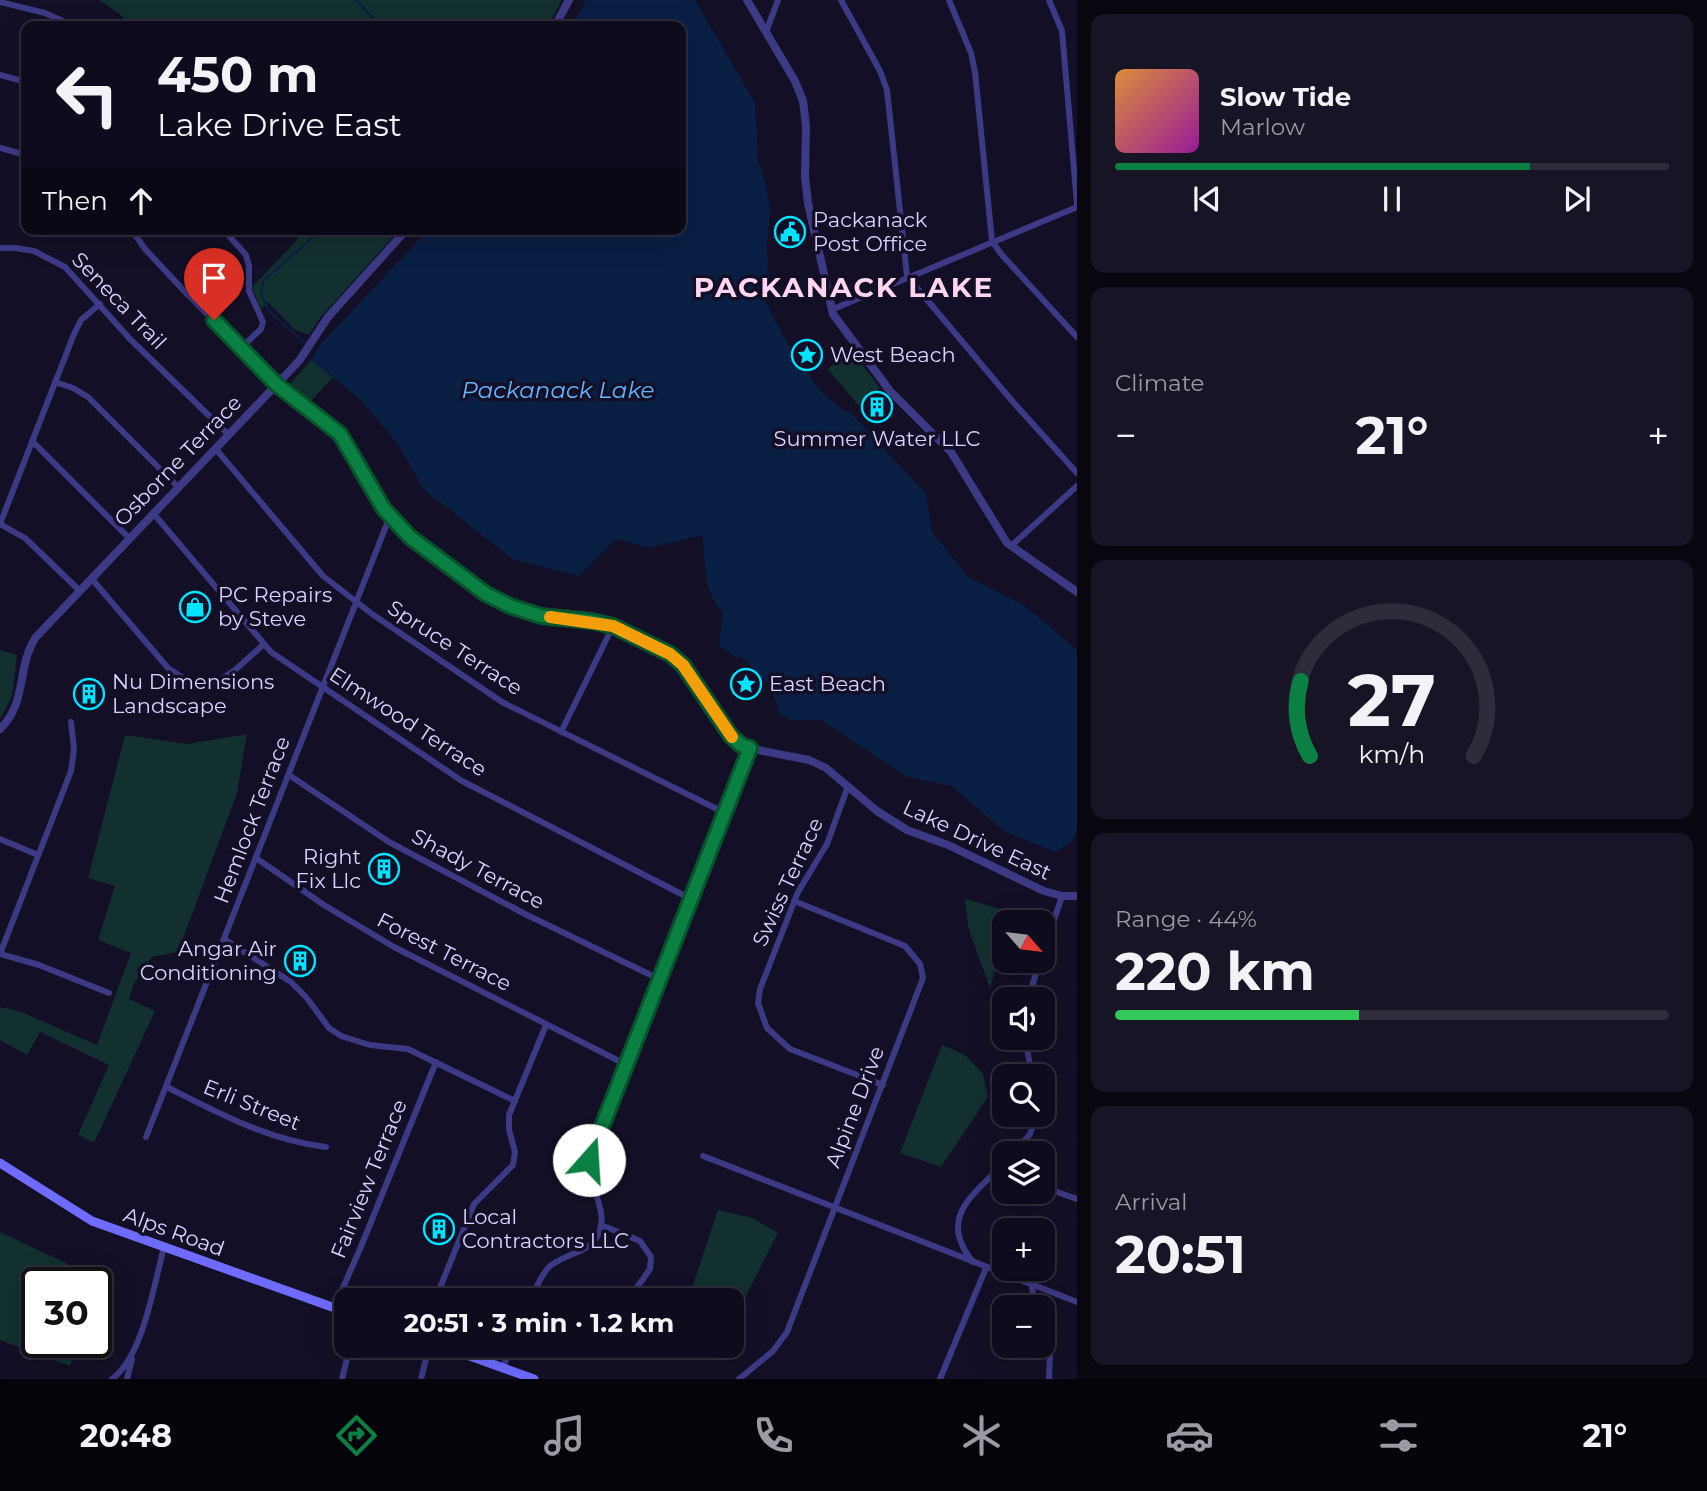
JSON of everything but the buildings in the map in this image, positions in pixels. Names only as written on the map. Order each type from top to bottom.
[{"type":"main road","name":"Alps Road","points":[[0,1163],[79,1215],[334,1308]]},
{"type":"main road","points":[[477,1358],[534,1379]]},
{"type":"street","points":[[558,21],[569,0]]},
{"type":"street","points":[[747,0],[795,81],[803,100],[808,204],[831,310],[890,391],[951,452],[997,529],[1011,546],[1077,593]]},
{"type":"street","points":[[766,32],[778,0]]},
{"type":"street","points":[[841,0],[880,71],[887,90],[909,278],[1077,474]]},
{"type":"street","points":[[948,0],[971,52],[975,72],[993,243],[1077,337]]},
{"type":"street","points":[[831,310],[1077,205],[1062,31],[1049,0]]},
{"type":"street","points":[[0,2],[45,13],[63,21]]},
{"type":"street","points":[[0,75],[21,81]]},
{"type":"street","points":[[0,148],[21,154]]},
{"type":"street","points":[[135,235],[145,249],[276,384]]},
{"type":"street","points":[[228,235],[246,255],[249,291],[263,322],[261,329],[241,348]]},
{"type":"street","name":"Osborne Terrace","points":[[0,729],[17,704],[24,663],[30,647],[129,538],[299,361],[337,307],[402,235]]},
{"type":"street","name":"Seneca Trail","points":[[0,248],[26,249],[55,261],[74,275],[130,339],[228,434]]},
{"type":"street","points":[[80,591],[25,538],[0,524],[76,328],[100,304]]},
{"type":"street","points":[[55,382],[88,397],[177,487]]},
{"type":"street","name":"Lake Drive East","points":[[276,384],[340,434],[390,516],[410,537],[496,599],[541,616],[613,626],[677,659],[731,736],[741,745],[818,763],[834,773],[877,811],[907,830],[948,845],[1044,891],[1062,896],[1077,896]]},
{"type":"street","points":[[32,441],[129,538]]},
{"type":"street","name":"Spruce Terrace","points":[[215,448],[323,576],[356,603],[502,702],[725,813]]},
{"type":"street","points":[[1011,546],[1077,486]]},
{"type":"street","name":"Elmwood Terrace","points":[[153,513],[271,652],[462,781],[691,899]]},
{"type":"street","name":"Hemlock Terrace","points":[[146,1137],[390,516]]},
{"type":"street","points":[[92,578],[168,668],[189,681],[206,684],[220,680],[264,644]]},
{"type":"street","points":[[561,732],[613,626]]},
{"type":"street","points":[[71,722],[74,749],[71,771],[0,954],[39,965],[110,993]]},
{"type":"street","points":[[537,1288],[546,1271],[559,1260],[587,1247],[598,1235],[601,1207],[590,1179],[589,1160],[750,748]]},
{"type":"street","name":"Shady Terrace","points":[[289,775],[389,842],[525,914],[659,979]]},
{"type":"street","name":"Swiss Terrace","points":[[848,786],[827,844],[794,901],[758,995],[758,1003],[762,1020],[774,1036],[790,1049],[883,1085]]},
{"type":"street","points":[[0,839],[38,855]]},
{"type":"street","name":"Forest Terrace","points":[[256,858],[359,928],[625,1064]]},
{"type":"street","points":[[1055,917],[1062,896]]},
{"type":"street","name":"Alpine Drive","points":[[739,1379],[773,1351],[787,1332],[923,978],[920,964],[912,951],[898,942],[794,901]]},
{"type":"street","points":[[224,939],[291,982],[329,1028],[341,1036],[370,1045],[408,1049],[515,1101]]},
{"type":"street","points":[[440,1288],[474,1204],[513,1165],[515,1152],[509,1122],[545,1025]]},
{"type":"street","name":"Fairview Terrace","points":[[343,1288],[436,1062]]},
{"type":"street","name":"Erli Street","points":[[167,1087],[262,1132],[299,1144],[326,1147]]},
{"type":"street","points":[[703,1156],[1077,1302]]},
{"type":"street","points":[[974,1263],[961,1243],[957,1224],[965,1203],[992,1175]]},
{"type":"street","points":[[1055,1190],[1077,1199]]},
{"type":"street","points":[[601,1225],[639,1241],[651,1256],[650,1269],[637,1288]]},
{"type":"street","points":[[127,1379],[164,1247]]},
{"type":"street","points":[[940,1379],[986,1268]]},
{"type":"street","points":[[1032,1286],[1033,1295]]},
{"type":"street","points":[[112,1379],[128,1363],[135,1351]]},
{"type":"street","points":[[342,1379],[347,1358]]},
{"type":"street","points":[[421,1379],[426,1358]]},
{"type":"street","points":[[503,1367],[507,1358]]},
{"type":"street","points":[[1049,1379],[1050,1358]]},
{"type":"green space","points":[[99,0],[562,0],[551,21],[126,21]]},
{"type":"green space","points":[[295,235],[395,235],[319,319],[309,335],[295,330],[268,302],[261,309],[252,287],[298,239]]},
{"type":"green space","points":[[851,350],[880,388],[859,406],[828,369]]},
{"type":"green space","points":[[311,360],[333,377],[310,402],[290,384]]},
{"type":"green space","points":[[0,650],[17,655],[12,696],[0,719]]},
{"type":"green space","points":[[247,734],[237,793],[178,952],[152,957],[134,983],[129,999],[155,1011],[94,1143],[78,1135],[109,1065],[40,1032],[27,1055],[0,1040],[0,1007],[19,1011],[97,1045],[131,953],[98,940],[115,886],[88,878],[125,735],[188,744]]},
{"type":"green space","points":[[965,899],[1005,910],[992,910],[992,973],[994,973],[990,988],[969,930]]},
{"type":"green space","points":[[942,1045],[965,1055],[983,1074],[988,1097],[941,1167],[900,1153]]},
{"type":"green space","points":[[718,1210],[752,1218],[778,1233],[744,1300],[744,1288],[692,1288]]},
{"type":"green space","points":[[0,1232],[74,1267],[21,1267],[21,1348],[0,1340]]},
{"type":"green space","points":[[48,1358],[73,1358],[70,1366]]},
{"type":"water","name":"Packanack Lake","points":[[586,0],[695,0],[755,103],[758,161],[767,188],[770,214],[768,271],[773,283],[760,289],[786,340],[823,393],[851,413],[926,494],[932,532],[968,577],[1025,606],[1077,650],[1077,830],[1072,841],[1055,852],[1004,831],[952,786],[907,777],[821,720],[789,720],[779,713],[773,695],[775,691],[741,656],[737,659],[719,645],[723,612],[708,586],[702,535],[648,548],[616,539],[579,576],[513,559],[424,490],[399,446],[362,401],[311,360],[321,344],[423,235],[686,235],[686,21],[575,21]]},
{"type":"waterway","points":[[356,0],[376,21]]},
{"type":"waterway","points":[[307,345],[269,311],[261,294],[264,280],[316,235]]},
{"type":"slow traffic","points":[[550,617],[613,626],[670,654],[683,665],[732,737]]},
{"type":"place","name":"Packanack Post Office","points":[[790,232]]},
{"type":"place","name":"West Beach","points":[[807,355]]},
{"type":"place","name":"Summer Water LLC","points":[[877,407]]},
{"type":"place","name":"PC Repairs by Steve","points":[[195,607]]},
{"type":"place","name":"East Beach","points":[[746,684]]},
{"type":"place","name":"Nu Dimensions Landscape","points":[[89,694]]},
{"type":"place","name":"Right Fix Llc","points":[[384,869]]},
{"type":"place","name":"Angar Air Conditioning","points":[[300,961]]},
{"type":"place","name":"Local Contractors LLC","points":[[439,1229]]},
{"type":"district","name":"PACKANACK LAKE","points":[[844,287]]},
{"type":"route","points":[[214,320],[276,384],[332,425],[347,442],[384,509],[410,537],[486,594],[510,606],[541,616],[613,626],[670,654],[683,665],[731,736],[741,745],[750,748],[589,1160]]}]
